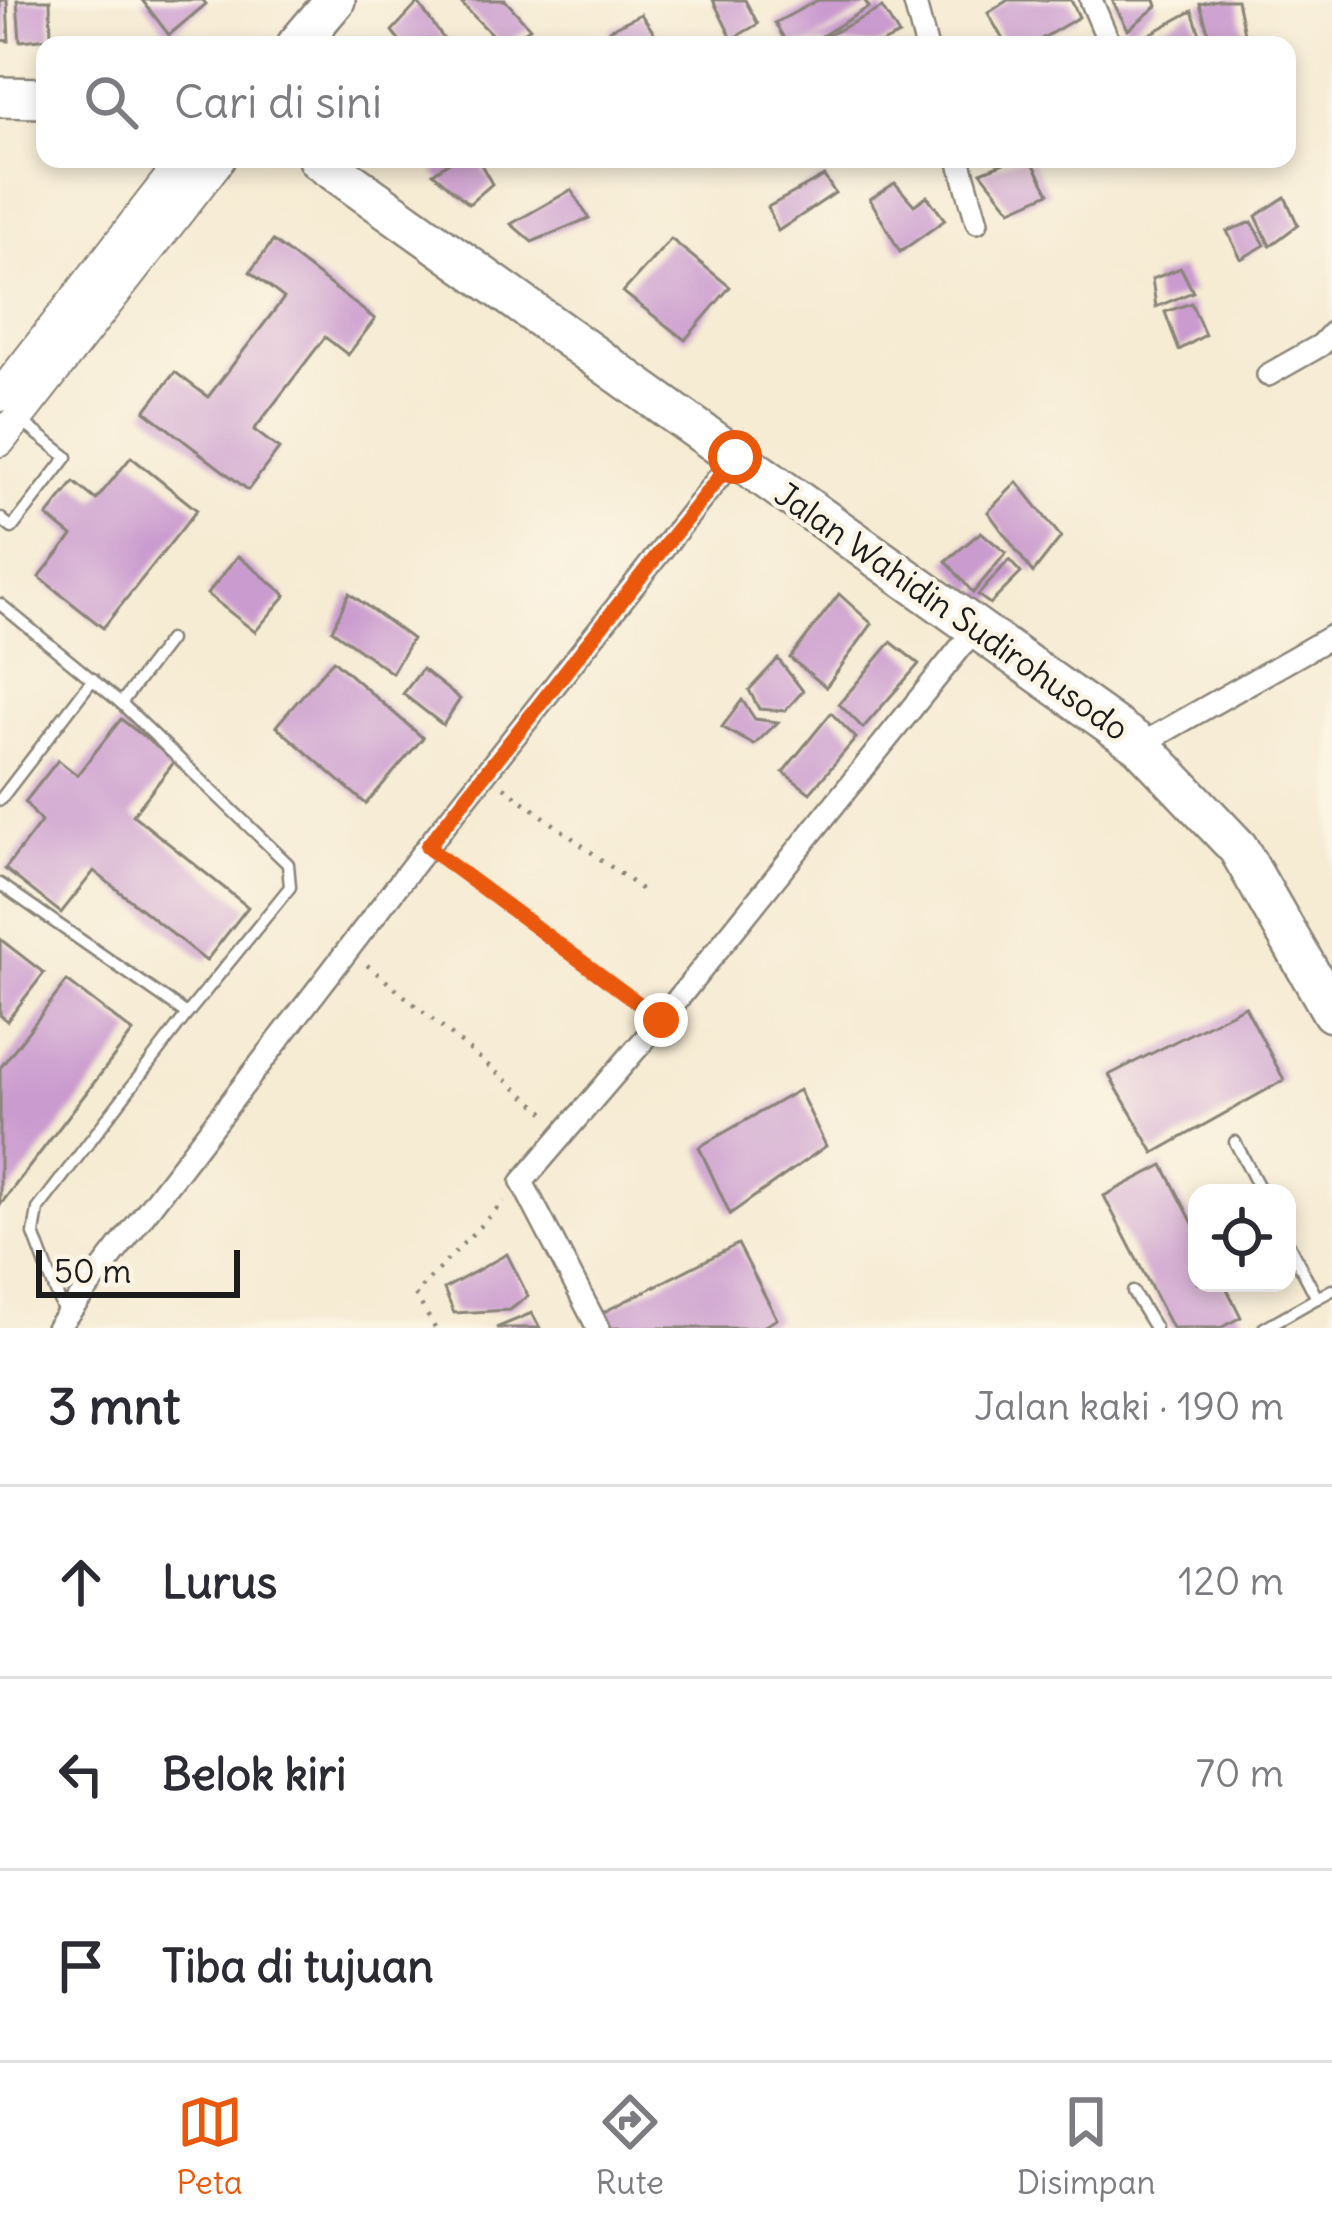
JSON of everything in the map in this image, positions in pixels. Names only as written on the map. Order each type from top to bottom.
[{"type":"highway","points":[[305,36],[335,0]]},
{"type":"highway","points":[[0,97],[36,98]]},
{"type":"highway","name":"Jalan Wahidin Sudirohusodo","points":[[331,168],[1140,746],[1238,848],[1332,1012]]},
{"type":"main road","points":[[6,418],[178,168]]},
{"type":"main road","points":[[6,418],[213,168]]},
{"type":"street","points":[[914,0],[924,36]]},
{"type":"street","points":[[1091,0],[1106,36]]},
{"type":"street","points":[[961,168],[976,222]]},
{"type":"street","points":[[1268,375],[1321,345],[1332,333]]},
{"type":"street","points":[[61,1322],[735,457]]},
{"type":"street","points":[[598,1328],[522,1183],[661,1020],[977,627]]},
{"type":"street","points":[[1140,746],[1332,636]]},
{"type":"lane","points":[[0,518],[12,527],[67,457],[6,418]]},
{"type":"lane","points":[[0,604],[121,704],[288,864],[290,887],[38,1209],[34,1234],[61,1322]]},
{"type":"lane","points":[[121,704],[169,640]]},
{"type":"lane","points":[[0,800],[93,679]]},
{"type":"lane","points":[[0,884],[187,1013]]},
{"type":"lane","points":[[1235,1142],[1257,1184]]},
{"type":"lane","points":[[1296,1257],[1317,1298]]},
{"type":"lane","points":[[1264,1328],[1332,1290]]},
{"type":"lane","points":[[1132,1292],[1155,1328]]},
{"type":"path","points":[[485,773],[642,890]]},
{"type":"path","points":[[427,847],[661,1020]]},
{"type":"path","points":[[348,950],[566,1130]]},
{"type":"path","points":[[435,1328],[415,1294],[522,1183]]},
{"type":"building","points":[[0,0],[7,0],[9,41],[0,40]]},
{"type":"building","points":[[17,0],[50,0],[51,36],[20,41]]},
{"type":"building","points":[[142,0],[203,0],[206,4],[169,35]]},
{"type":"building","points":[[505,0],[530,28],[517,36],[493,36],[462,4]]},
{"type":"building","points":[[713,0],[745,0],[758,24],[731,36]]},
{"type":"building","points":[[818,0],[864,0],[869,7],[822,36],[783,36],[775,23]]},
{"type":"building","points":[[1008,0],[1071,0],[1079,17],[1046,36],[1001,36],[988,13]]},
{"type":"building","points":[[1112,0],[1155,0],[1157,6],[1128,30]]},
{"type":"building","points":[[1237,0],[1245,36],[1209,36],[1200,4]]},
{"type":"building","points":[[418,3],[442,36],[396,36],[392,31]]},
{"type":"building","points":[[882,8],[899,35],[897,36],[827,36]]},
{"type":"building","points":[[1192,11],[1201,36],[1146,36]]},
{"type":"building","points":[[641,14],[656,36],[612,36],[609,30]]},
{"type":"building","points":[[440,168],[483,168],[492,184],[469,204],[433,173]]},
{"type":"building","points":[[1036,168],[1049,193],[1011,210],[981,172]]},
{"type":"building","points":[[824,176],[835,193],[778,231],[768,207]]},
{"type":"building","points":[[895,183],[914,205],[927,196],[945,220],[900,252],[870,199]]},
{"type":"building","points":[[571,190],[589,218],[532,242],[511,224]]},
{"type":"building","points":[[1285,197],[1298,225],[1270,246],[1256,216]]},
{"type":"building","points":[[1252,222],[1265,245],[1241,259],[1227,231]]},
{"type":"building","points":[[671,239],[730,287],[685,340],[623,292]]},
{"type":"building","points":[[273,241],[375,319],[348,355],[325,337],[254,430],[279,449],[248,490],[145,411],[175,372],[208,397],[284,298],[250,272]]},
{"type":"building","points":[[1181,268],[1193,292],[1156,307],[1152,279]]},
{"type":"building","points":[[1191,303],[1205,335],[1179,350],[1165,312]]},
{"type":"building","points":[[131,457],[197,510],[103,628],[39,577],[72,536],[47,516],[74,482],[96,500]]},
{"type":"building","points":[[1017,482],[1061,537],[1033,573],[988,512]]},
{"type":"building","points":[[981,532],[1006,553],[973,593],[946,561]]},
{"type":"building","points":[[238,556],[286,595],[255,632],[207,594]]},
{"type":"building","points":[[1009,560],[1021,573],[990,604],[978,595]]},
{"type":"building","points":[[349,593],[412,639],[392,673],[332,630]]},
{"type":"building","points":[[839,594],[872,624],[826,687],[790,658]]},
{"type":"building","points":[[891,642],[919,664],[863,728],[839,704]]},
{"type":"building","points":[[778,659],[803,691],[785,711],[759,709],[749,690]]},
{"type":"building","points":[[333,660],[423,738],[366,804],[276,726]]},
{"type":"building","points":[[422,669],[460,699],[443,725],[403,694]]},
{"type":"building","points":[[742,700],[755,719],[778,722],[754,745],[722,727]]},
{"type":"building","points":[[831,713],[856,738],[810,793],[783,772]]},
{"type":"building","points":[[121,719],[175,761],[133,815],[248,907],[206,961],[94,871],[61,913],[5,869],[41,822],[25,802],[58,760],[77,775]]},
{"type":"building","points":[[0,939],[44,973],[7,1021],[0,1015]]},
{"type":"building","points":[[67,981],[133,1032],[0,1205],[0,1068]]},
{"type":"building","points":[[1245,1006],[1284,1080],[1154,1153],[1109,1075]]},
{"type":"building","points":[[799,1090],[826,1146],[730,1214],[699,1147]]},
{"type":"building","points":[[1163,1165],[1188,1214],[1188,1292],[1228,1292],[1241,1317],[1220,1328],[1172,1328],[1104,1196]]},
{"type":"building","points":[[738,1244],[777,1319],[761,1328],[610,1328],[602,1313]]},
{"type":"building","points":[[507,1254],[528,1296],[510,1310],[454,1313],[444,1289]]},
{"type":"building","points":[[532,1313],[540,1328],[496,1328]]},
{"type":"route","points":[[661,1020],[427,847],[735,457]]}]
